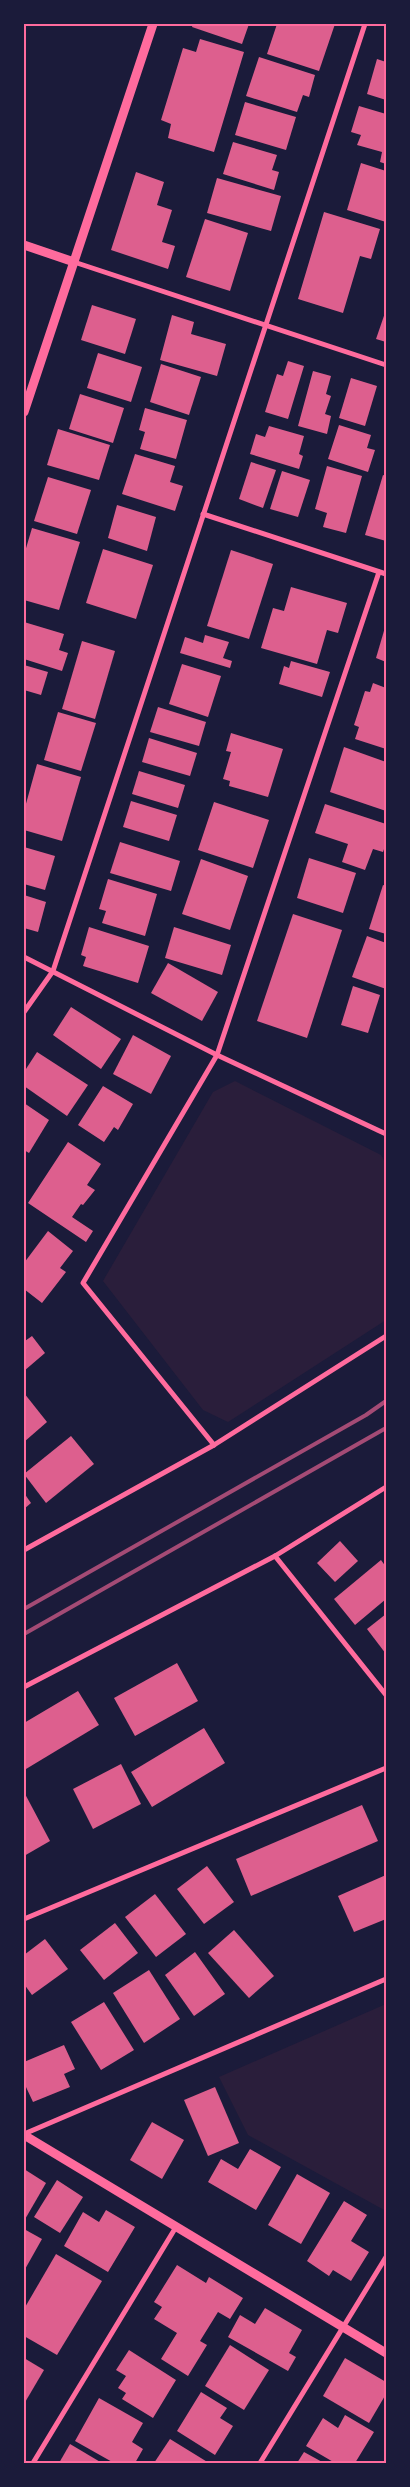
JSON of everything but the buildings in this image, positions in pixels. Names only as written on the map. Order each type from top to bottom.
[{"type":"street","points":[[24,412],[153,24]]},
{"type":"street","points":[[24,1012],[53,971],[365,24]]},
{"type":"street","points":[[24,245],[386,365]]},
{"type":"street","points":[[203,514],[386,574]]},
{"type":"street","points":[[214,1445],[83,1283],[217,1055],[379,572]]},
{"type":"street","points":[[24,958],[217,1055],[386,1134]]},
{"type":"street","points":[[24,1550],[214,1445],[386,1336]]},
{"type":"street","points":[[24,1687],[275,1556],[386,1487]]},
{"type":"street","points":[[275,1556],[386,1695]]},
{"type":"street","points":[[24,1919],[386,1768]]},
{"type":"street","points":[[24,2135],[386,1979]]},
{"type":"street","points":[[24,2135],[386,2353]]},
{"type":"street","points":[[33,2463],[176,2227]]},
{"type":"street","points":[[260,2463],[386,2257]]},
{"type":"shaded area","points":[[235,1081],[381,1155],[386,1164],[386,1320],[228,1422],[203,1410],[103,1281],[213,1092]]},
{"type":"shaded area","points":[[386,2004],[386,2211],[248,2135],[219,2077]]},
{"type":"railway","points":[[24,1609],[366,1415],[386,1401]]},
{"type":"railway","points":[[24,1634],[386,1428]]}]
